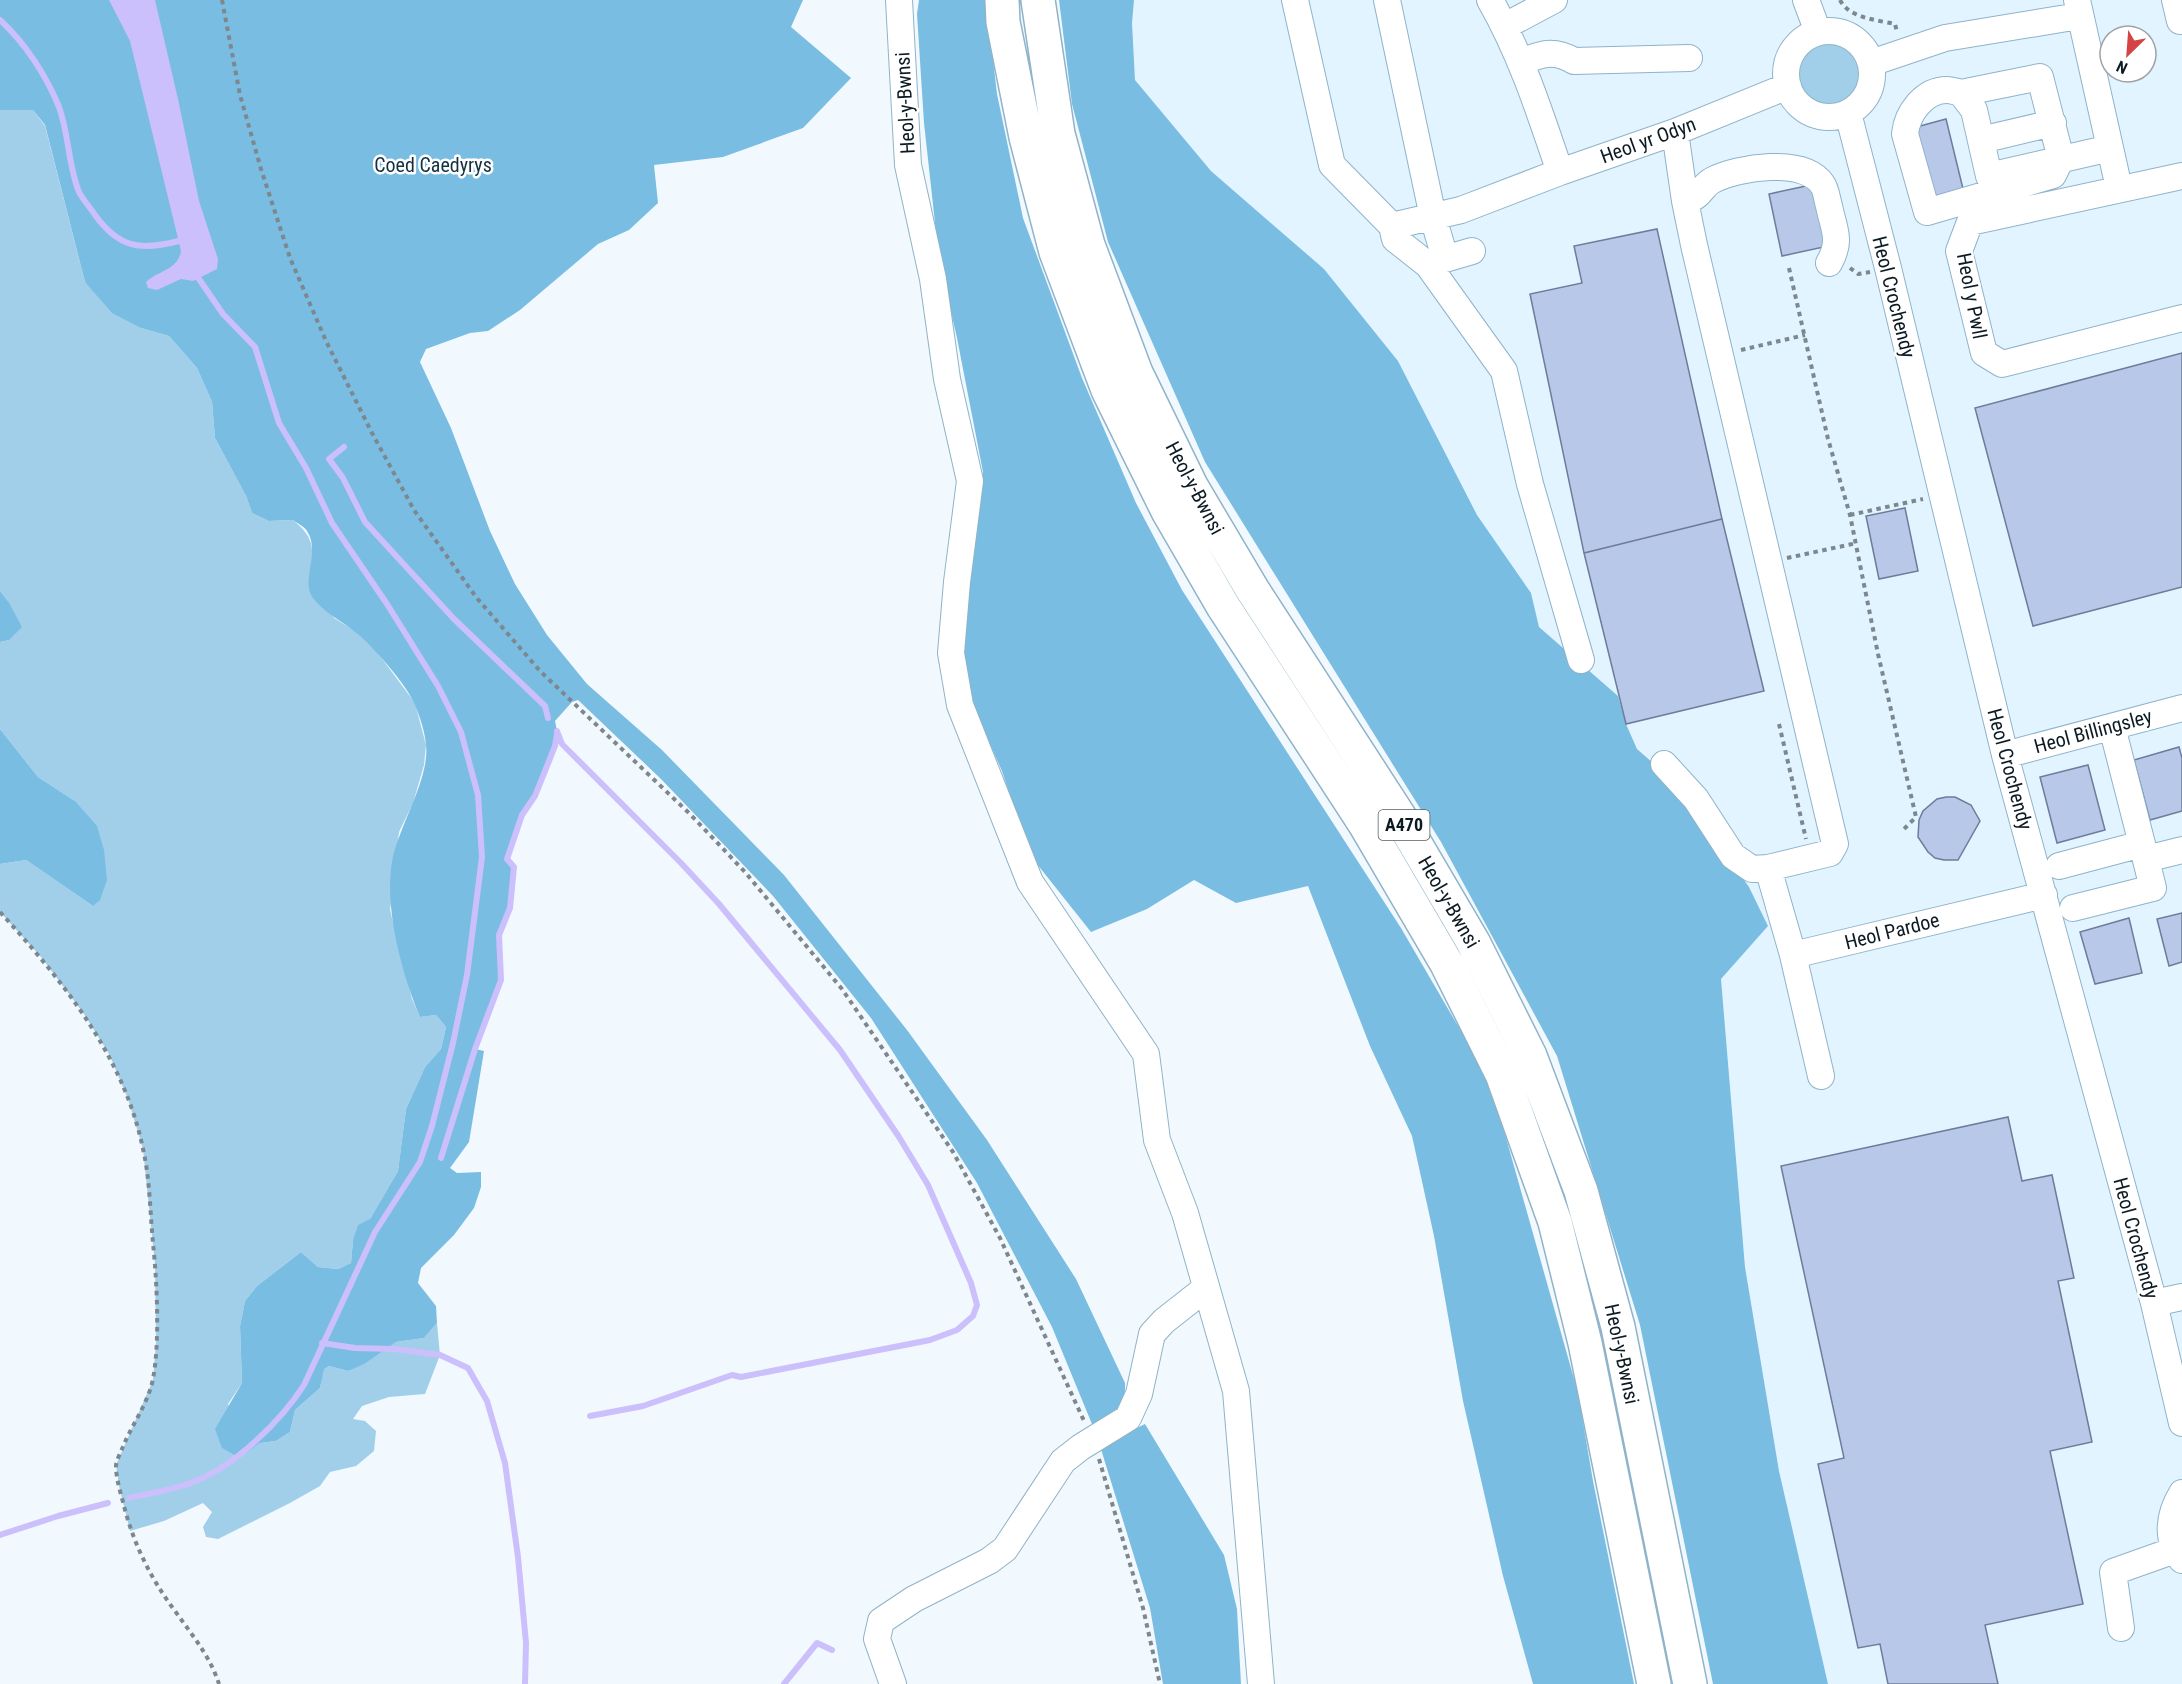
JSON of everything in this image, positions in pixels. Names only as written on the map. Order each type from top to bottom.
[{"type":"highway","name":"Heol-y-Bwnsi","points":[[1002,0],[1003,22],[1026,137],[1056,252],[1108,390],[1185,539],[1223,606],[1371,834],[1447,964],[1502,1074],[1555,1222],[1585,1343],[1654,1684]]},
{"type":"highway","name":"Heol-y-Bwnsi","points":[[1038,0],[1058,134],[1088,245],[1136,373],[1191,486],[1252,589],[1399,816],[1473,942],[1530,1056],[1581,1191],[1618,1327],[1690,1684]]},
{"type":"street","name":"Heol-y-Bwnsi","points":[[899,0],[908,165],[933,279],[947,379],[970,481],[957,582],[951,653],[960,705],[1030,882],[1146,1054],[1157,1140],[1185,1213],[1236,1391],[1261,1684]]},
{"type":"street","points":[[1295,0],[1332,165],[1392,226],[1395,239],[1436,261],[1472,251]]},
{"type":"street","points":[[1387,0],[1433,218],[1436,261],[1504,371],[1530,484],[1581,660]]},
{"type":"street","points":[[1490,0],[1505,26],[1520,62],[1560,172]]},
{"type":"street","points":[[1505,26],[1554,0]]},
{"type":"street","points":[[1806,0],[1818,32]]},
{"type":"street","points":[[1871,63],[1945,38],[2078,8],[2119,188]]},
{"type":"street","points":[[1818,32],[1845,33],[1857,40],[1866,50],[1871,63],[1873,78],[1869,92],[1860,104],[1848,113],[1834,117],[1819,116],[1805,110],[1794,100],[1788,86],[1786,71],[1789,58],[1801,42],[1818,32]]},
{"type":"street","points":[[1520,62],[1540,54],[1561,54],[1574,62],[1689,58]]},
{"type":"street","points":[[2040,76],[2061,159],[2054,175],[1928,213],[1905,134],[1906,124],[1915,107],[1934,93],[1948,90],[1961,93],[2040,76]]},
{"type":"street","name":"Heol yr Odyn","points":[[1392,226],[1433,218],[1508,192],[1675,132],[1788,86]]},
{"type":"street","points":[[1961,93],[1974,110],[1989,176],[2110,148]]},
{"type":"street","name":"Heol Crochendy","points":[[1848,113],[1888,268],[2005,755],[2154,1304],[2182,1423]]},
{"type":"street","points":[[1981,140],[2053,123]]},
{"type":"street","points":[[1664,764],[1696,799],[1733,855],[1752,870],[1830,852],[1835,844],[1685,201],[1675,132]]},
{"type":"street","points":[[1685,201],[1696,198],[1712,180],[1747,169],[1788,167],[1806,170],[1822,184],[1838,245],[1832,259]]},
{"type":"street","name":"Heol y Pwll","points":[[2182,176],[1970,222],[1959,251],[1984,353],[2002,364],[2182,318]]},
{"type":"street","name":"Heol Billingsley","points":[[2005,755],[2182,708]]},
{"type":"street","points":[[2073,908],[2153,888],[2112,727]]},
{"type":"street","points":[[2059,866],[2144,851],[2182,850]]},
{"type":"street","points":[[1768,868],[1776,903],[1793,955],[1821,1076]]},
{"type":"street","name":"Heol Pardoe","points":[[1793,955],[2044,895]]},
{"type":"street","points":[[893,1684],[877,1639],[881,1621],[914,1599],[989,1561],[1005,1550],[1063,1461],[1128,1418],[1139,1394],[1152,1334],[1164,1321],[1206,1288]]},
{"type":"street","points":[[2154,1304],[2182,1297]]},
{"type":"street","points":[[2121,1628],[2113,1572],[2179,1555],[2171,1538],[2170,1521],[2174,1505],[2182,1493]]},
{"type":"path","points":[[222,0],[240,94],[290,258],[326,341],[414,510],[477,597],[540,671],[706,831],[745,872],[842,989],[953,1152],[1000,1238],[1092,1440],[1143,1608],[1160,1684]]},
{"type":"path","points":[[1840,0],[1843,6],[1862,17],[1895,24],[1902,52]]},
{"type":"path","points":[[1832,259],[1858,274],[1888,268]]},
{"type":"path","points":[[1789,268],[1828,439],[1851,515],[1878,654],[1916,817],[1904,829]]},
{"type":"path","points":[[1721,355],[1804,335]]},
{"type":"path","points":[[1851,515],[1941,495]]},
{"type":"path","points":[[1770,562],[1857,543]]},
{"type":"path","points":[[1779,724],[1810,857]]},
{"type":"path","points":[[0,912],[41,957],[84,1014],[109,1054],[128,1099],[143,1149],[155,1265],[156,1342],[153,1380],[116,1465],[130,1531],[148,1572],[198,1642],[215,1670],[219,1684]]},
{"type":"shaded area","points":[[109,0],[155,0],[199,201],[218,259],[217,269],[193,281],[181,279],[157,290],[148,288],[146,282],[172,266],[181,251],[130,41]]},
{"type":"shaded area","points":[[1134,0],[2182,0],[2182,1684],[1828,1684],[1779,1471],[1745,1267],[1721,979],[1768,926],[1749,887],[1676,783],[1637,749],[1626,724],[1618,696],[1539,627],[1531,593],[1477,515],[1398,361],[1324,269],[1211,171],[1135,80],[1132,23]]},
{"type":"shaded area","points":[[1829,31],[1853,38],[1865,50],[1872,74],[1865,98],[1853,110],[1829,117],[1805,110],[1793,98],[1786,74],[1793,50],[1805,38]]},
{"type":"shaded area","points":[[0,110],[33,110],[45,126],[85,282],[141,328],[169,336],[197,368],[212,402],[215,438],[246,496],[252,513],[269,521],[293,520],[306,533],[312,546],[309,577],[334,618],[355,631],[377,652],[415,703],[426,745],[424,765],[413,803],[399,832],[390,910],[412,999],[420,1017],[436,1015],[446,1027],[441,1049],[425,1067],[406,1109],[398,1171],[370,1219],[353,1240],[351,1263],[338,1269],[318,1267],[301,1252],[257,1286],[245,1301],[240,1326],[242,1383],[228,1404],[247,1453],[260,1443],[276,1441],[290,1432],[295,1410],[320,1388],[323,1369],[329,1366],[348,1371],[396,1342],[424,1338],[437,1323],[440,1355],[425,1394],[389,1397],[362,1406],[353,1419],[365,1421],[376,1431],[374,1451],[356,1466],[330,1472],[320,1486],[218,1539],[206,1537],[203,1527],[212,1512],[203,1503],[164,1521],[130,1531],[116,1465],[153,1380],[156,1342],[155,1265],[143,1149],[128,1099],[109,1054],[84,1014],[41,957],[0,912],[0,864],[26,860],[93,906],[75,801],[38,777],[0,729],[0,642],[9,640],[8,601],[0,591]]},
{"type":"green space","name":"Coed Caedyrys","points":[[0,0],[803,0],[791,27],[851,78],[803,128],[723,157],[654,165],[658,203],[629,230],[598,244],[520,310],[488,331],[470,333],[426,349],[420,362],[451,428],[490,531],[515,584],[547,635],[587,684],[662,750],[784,875],[907,1030],[987,1140],[1076,1279],[1125,1383],[1124,1400],[1113,1415],[1094,1429],[1052,1327],[977,1183],[871,1018],[773,896],[661,779],[578,700],[572,702],[555,721],[557,731],[555,746],[535,796],[522,816],[507,858],[514,867],[510,908],[499,935],[501,980],[475,1049],[484,1051],[469,1142],[450,1168],[457,1173],[481,1172],[481,1187],[474,1208],[454,1235],[421,1268],[418,1283],[436,1306],[437,1323],[424,1338],[396,1342],[364,1364],[348,1371],[329,1366],[324,1369],[320,1388],[295,1410],[290,1432],[276,1441],[260,1443],[247,1453],[236,1456],[222,1448],[215,1429],[242,1383],[240,1326],[245,1301],[257,1286],[301,1252],[318,1267],[338,1269],[351,1263],[353,1240],[358,1225],[370,1219],[398,1171],[406,1109],[425,1067],[441,1049],[446,1027],[436,1015],[420,1017],[401,961],[390,900],[390,880],[395,848],[419,788],[426,758],[425,740],[415,705],[397,677],[362,638],[327,612],[313,598],[309,583],[312,548],[311,539],[306,530],[293,520],[269,521],[252,513],[246,496],[215,438],[212,402],[197,368],[169,336],[141,328],[112,313],[85,282],[45,125],[33,110],[0,110]]},
{"type":"green space","points":[[919,0],[986,0],[997,94],[1023,218],[1082,378],[1136,503],[1182,590],[1401,928],[1490,1081],[1578,1393],[1593,1481],[1634,1684],[1533,1684],[1503,1576],[1463,1401],[1434,1236],[1412,1136],[1370,1046],[1308,886],[1236,903],[1194,880],[1147,909],[1091,932],[1029,854],[1002,771],[972,704],[963,659],[968,551],[980,507],[983,472],[939,259],[924,123],[917,14]]},
{"type":"green space","points":[[1059,0],[1134,0],[1132,23],[1135,80],[1211,171],[1324,269],[1398,361],[1477,515],[1531,593],[1539,627],[1618,696],[1626,724],[1637,749],[1676,783],[1749,887],[1768,926],[1721,979],[1745,1267],[1779,1471],[1828,1684],[1713,1684],[1640,1325],[1557,1056],[1441,842],[1205,462],[1108,242],[1072,104]]},
{"type":"green space","points":[[0,591],[22,627],[9,640],[0,642]]},
{"type":"green space","points":[[0,729],[38,777],[75,801],[97,826],[104,850],[107,880],[100,900],[93,906],[26,860],[0,864]]},
{"type":"green space","points":[[1145,1424],[1224,1555],[1237,1609],[1241,1684],[1163,1684],[1150,1608],[1100,1446]]},
{"type":"building","points":[[1946,119],[1965,197],[1929,205],[1909,129]]},
{"type":"building","points":[[1820,183],[1833,245],[1782,256],[1769,194]]},
{"type":"building","points":[[1657,229],[1722,519],[1584,553],[1530,294],[1582,283],[1574,246]]},
{"type":"building","points":[[2182,353],[2182,587],[2033,626],[1975,408]]},
{"type":"building","points":[[1905,508],[1918,571],[1879,579],[1866,516]]},
{"type":"building","points":[[1722,519],[1764,691],[1626,724],[1584,553]]},
{"type":"building","points":[[2179,747],[2182,758],[2182,811],[2150,820],[2134,760]]},
{"type":"building","points":[[2088,765],[2105,830],[2057,843],[2040,777]]},
{"type":"building","points":[[1955,797],[1971,805],[1980,821],[1958,860],[1935,858],[1918,837],[1919,820],[1923,811],[1937,799]]},
{"type":"building","points":[[2182,913],[2182,962],[2169,966],[2157,919]]},
{"type":"building","points":[[2129,918],[2142,973],[2095,984],[2080,932]]},
{"type":"building","points":[[2008,1117],[2022,1181],[2052,1175],[2074,1278],[2058,1281],[2092,1442],[2050,1451],[2083,1604],[1985,1625],[1998,1684],[1888,1684],[1880,1644],[1858,1648],[1818,1464],[1844,1458],[1781,1166]]},
{"type":"waterway","points":[[0,20],[26,49],[48,83],[62,117],[75,182],[79,192],[104,226],[131,244],[153,246],[179,241]]},
{"type":"waterway","points":[[129,1498],[185,1485],[224,1466],[270,1428],[304,1385],[375,1232],[420,1162],[432,1126],[453,1043],[467,975],[482,857],[478,795],[461,732],[438,686],[387,604],[332,523],[306,468],[279,423],[255,347],[223,314],[199,279]]},
{"type":"waterway","points":[[344,447],[329,459],[343,478],[365,522],[454,619],[545,706],[548,718]]},
{"type":"waterway","points":[[557,731],[562,744],[719,904],[840,1050],[899,1137],[928,1185],[971,1283],[977,1305],[973,1316],[957,1330],[930,1340],[741,1377],[732,1375],[643,1406],[590,1416]]},
{"type":"waterway","points":[[441,1158],[475,1049],[501,980],[499,935],[510,908],[514,867],[507,859],[522,815],[535,796],[555,746],[557,734]]},
{"type":"waterway","points":[[322,1343],[440,1355],[468,1368],[487,1401],[505,1463],[518,1557],[526,1643],[525,1684]]},
{"type":"waterway","points":[[0,1535],[108,1503]]},
{"type":"waterway","points":[[784,1684],[817,1643],[832,1650]]}]
